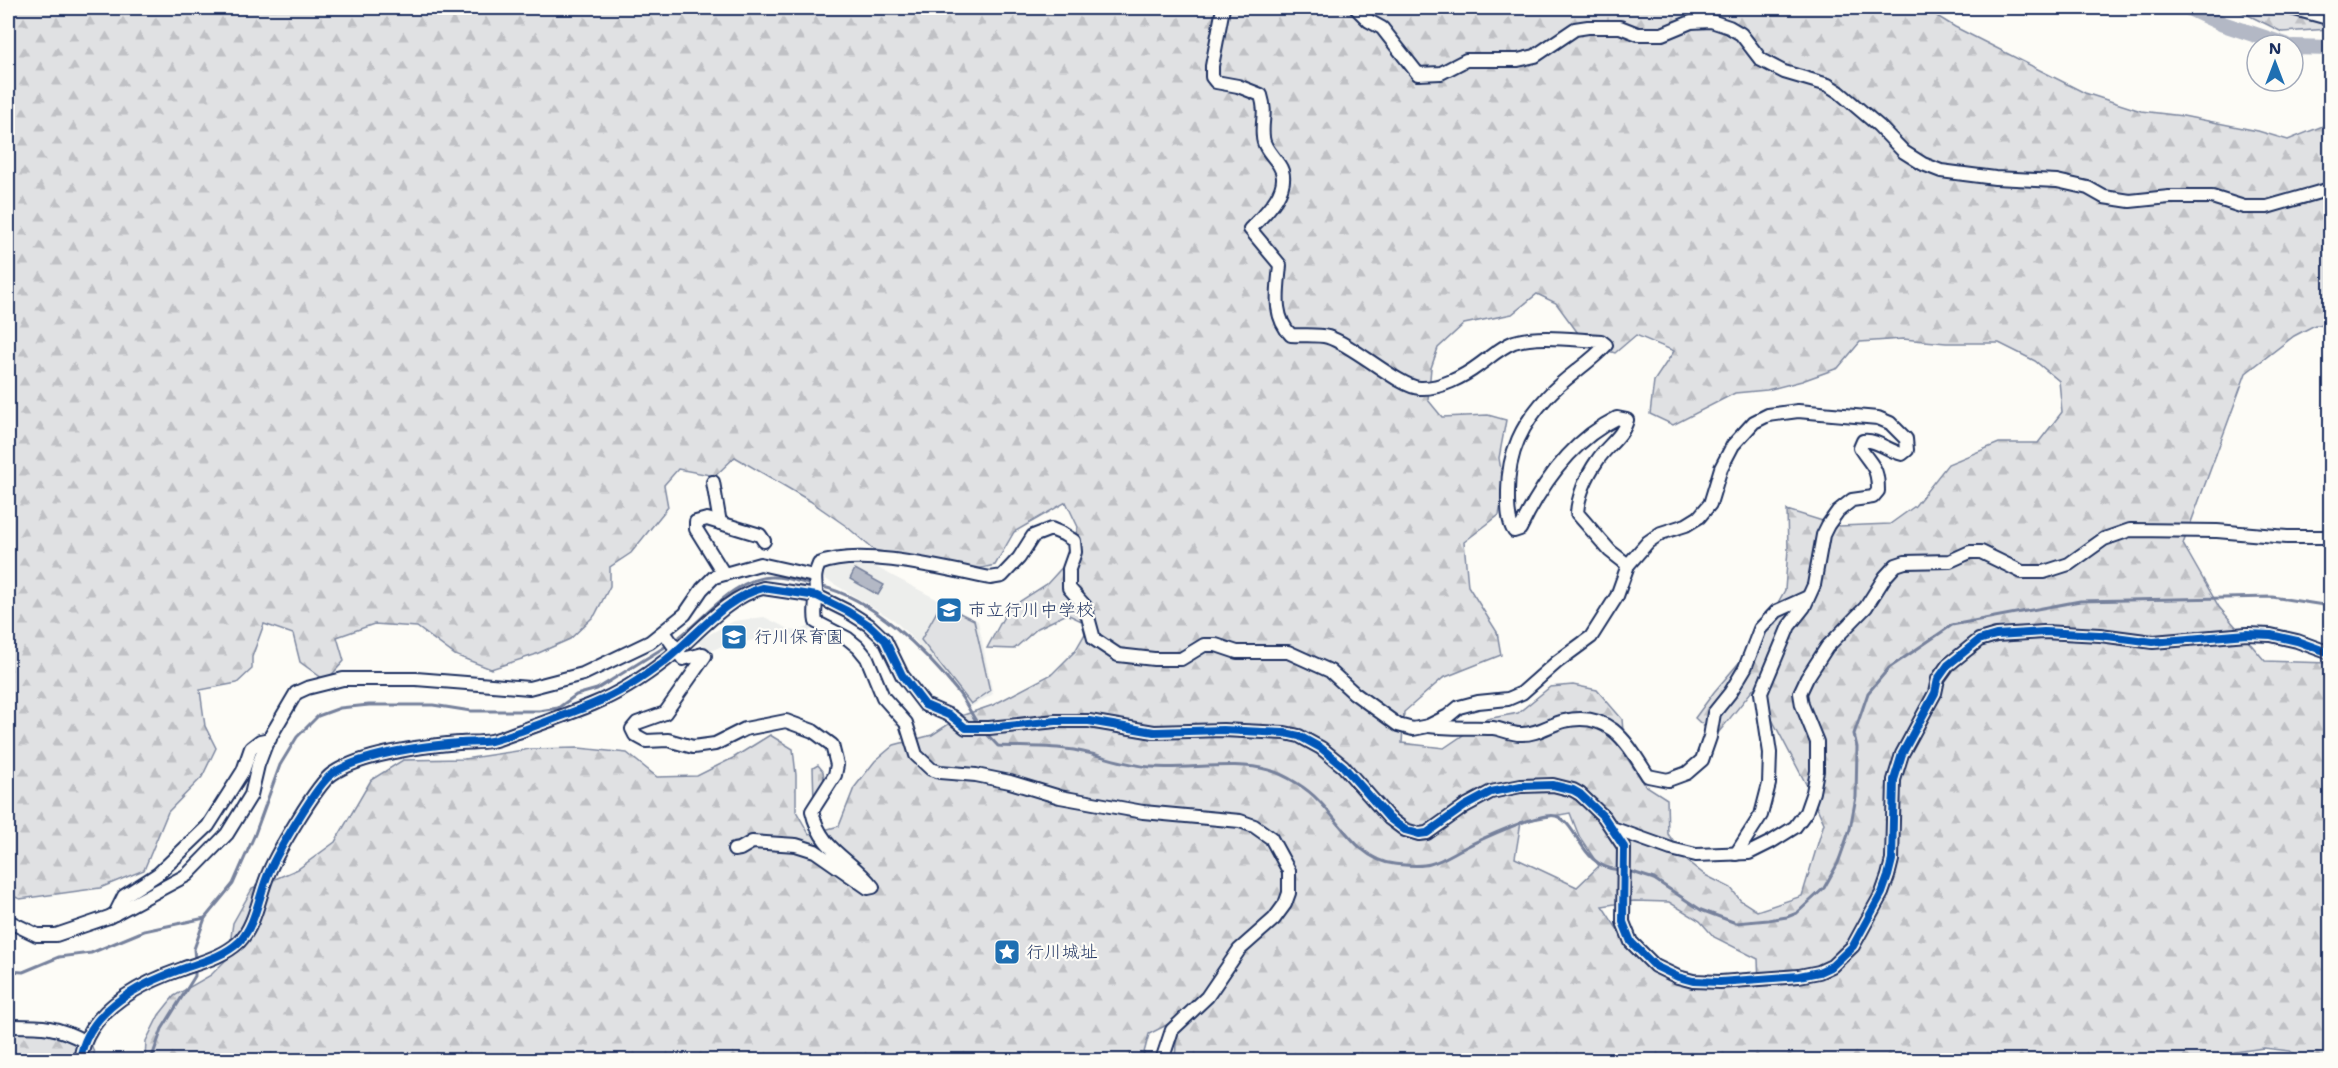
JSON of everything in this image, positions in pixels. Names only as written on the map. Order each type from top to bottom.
[{"type":"street","points":[[1223,8],[1212,77],[1216,82],[1238,86],[1261,95],[1265,110],[1262,138],[1282,169],[1282,183],[1275,204],[1250,229],[1280,266],[1278,310],[1284,328],[1291,335],[1327,337],[1364,355],[1416,388],[1432,388],[1449,382],[1476,368],[1513,343],[1528,339],[1601,341],[1606,345],[1595,358],[1548,395],[1520,432],[1508,476],[1508,508],[1514,531],[1520,530],[1532,504],[1582,439],[1617,418],[1627,420],[1625,429],[1596,461],[1578,501],[1577,513],[1610,551],[1628,565]]},
{"type":"street","points":[[1356,8],[1369,21],[1382,28],[1418,74],[1441,73],[1466,60],[1518,60],[1535,56],[1575,29],[1620,27],[1638,34],[1662,34],[1691,22],[1711,21],[1741,34],[1761,60],[1800,79],[1828,85],[1839,92],[1879,126],[1904,152],[1923,164],[1941,171],[1995,178],[2057,181],[2088,188],[2104,197],[2130,201],[2169,197],[2212,197],[2244,207],[2267,207],[2331,189]]},
{"type":"street","points":[[2290,8],[2324,17],[2331,16]]},
{"type":"street","points":[[1162,1060],[1172,1030],[1207,997],[1239,950],[1274,919],[1284,904],[1289,893],[1289,871],[1271,838],[1254,826],[1240,821],[1143,812],[1060,797],[1010,782],[976,775],[931,769],[916,755],[906,723],[883,697],[867,658],[847,638],[816,622],[814,610],[817,596],[814,576],[819,564],[832,559],[879,559],[990,578],[1002,576],[1019,558],[1033,536],[1051,529],[1074,541],[1075,552],[1069,569],[1069,588],[1085,606],[1094,639],[1107,650],[1118,655],[1154,659],[1181,659],[1204,645],[1216,645],[1237,652],[1288,652],[1330,671],[1354,693],[1398,725],[1413,729],[1428,726],[1448,716],[1459,707],[1478,702],[1508,699],[1522,693],[1557,662],[1591,637],[1617,596],[1628,565],[1648,542],[1661,533],[1686,525],[1699,517],[1710,504],[1722,468],[1733,445],[1754,422],[1768,415],[1798,411],[1878,418],[1890,423],[1906,439],[1907,450],[1902,454],[1894,452],[1871,440],[1863,441],[1860,448],[1874,465],[1878,477],[1878,491],[1873,497],[1852,500],[1838,511],[1828,525],[1823,536],[1814,585],[1804,607],[1789,626],[1761,693],[1770,753],[1769,784],[1761,815],[1736,854]]},
{"type":"street","points":[[713,482],[720,523]]},
{"type":"street","points":[[724,574],[696,529],[696,522],[707,519],[760,536],[764,541]]},
{"type":"street","points":[[1612,828],[1671,849],[1696,855],[1749,853],[1772,843],[1795,826],[1806,812],[1817,771],[1817,742],[1802,705],[1800,693],[1827,647],[1866,607],[1885,577],[1896,565],[1905,562],[1950,561],[1971,552],[1982,552],[2022,572],[2044,572],[2069,564],[2104,539],[2130,530],[2217,531],[2287,537],[2331,535]]},
{"type":"street","points":[[8,921],[37,935],[56,935],[115,914],[187,875],[227,834],[251,795],[258,765],[270,739],[296,693],[307,688],[344,679],[416,679],[529,688],[583,674],[637,650],[685,614],[708,582],[724,574],[760,564],[814,576]]},
{"type":"street","points":[[80,1060],[88,1032],[122,998],[143,983],[221,955],[240,941],[248,931],[269,871],[321,784],[332,774],[350,765],[396,752],[428,746],[491,741],[559,718],[626,689],[677,650],[733,602],[755,590],[764,588],[817,596],[869,625],[885,640],[902,675],[925,705],[951,716],[966,728],[1056,721],[1089,721],[1154,732],[1223,730],[1284,733],[1299,736],[1321,748],[1343,766],[1389,818],[1405,830],[1419,834],[1427,833],[1465,806],[1491,792],[1521,786],[1553,785],[1573,790],[1580,794],[1612,828],[1624,847],[1623,922],[1631,942],[1655,966],[1678,978],[1693,981],[1720,982],[1799,976],[1819,972],[1832,966],[1853,946],[1882,893],[1892,860],[1894,780],[1902,754],[1935,693],[1938,679],[1948,665],[1979,640],[1996,634],[2044,632],[2100,634],[2153,642],[2247,634],[2271,635],[2331,653]]},
{"type":"street","points":[[1428,726],[1450,729],[1496,729],[1520,734],[1533,733],[1565,721],[1591,720],[1617,732],[1648,776],[1668,780],[1687,773],[1702,760],[1710,737],[1714,713],[1730,693],[1745,668],[1760,629],[1767,619],[1777,611],[1808,597]]},
{"type":"street","points":[[664,632],[683,659],[703,654],[705,656],[665,713],[637,723],[632,729],[635,735],[646,741],[668,740],[693,747],[715,744],[744,729],[786,721],[813,731],[832,745],[837,765],[835,775],[812,811],[815,825],[824,842],[865,877],[873,887],[868,888],[815,851],[796,845],[752,842],[734,850]]},
{"type":"street","points":[[115,914],[124,896],[158,874],[208,826],[243,771],[251,748],[260,741],[270,739]]},
{"type":"street","points":[[8,1026],[44,1026],[61,1030],[84,1041]]},
{"type":"shaded area","points":[[837,561],[874,566],[978,621],[993,694],[971,707],[917,643],[894,620],[819,575],[821,567]]},
{"type":"shaded area","points":[[764,617],[791,630],[799,631],[809,626],[813,628],[804,635],[781,635],[722,646],[708,652],[697,641],[734,621]]},
{"type":"green space","points":[[8,8],[1662,8],[1680,11],[1685,8],[1924,8],[1955,27],[2085,93],[2141,111],[2183,116],[2258,131],[2288,140],[2330,123],[2330,326],[2315,325],[2294,336],[2246,373],[2183,544],[2219,607],[2265,661],[2330,663],[2330,1060],[2303,1060],[2290,1051],[2264,1048],[2235,1052],[2219,1060],[1175,1060],[1182,1017],[1149,1034],[1142,1060],[145,1060],[146,1041],[159,1015],[174,996],[211,975],[228,958],[233,923],[252,889],[298,869],[335,842],[371,780],[403,760],[464,759],[530,749],[579,748],[627,753],[657,777],[697,776],[733,758],[770,735],[793,749],[796,811],[809,834],[839,826],[854,788],[875,761],[894,745],[932,735],[961,716],[993,705],[1052,674],[1075,651],[1090,625],[1067,614],[1038,628],[1014,649],[987,648],[1008,609],[1047,584],[1067,562],[1078,527],[1066,502],[1014,532],[995,565],[959,573],[925,561],[874,550],[846,526],[810,501],[735,457],[715,476],[678,469],[664,485],[668,507],[631,553],[610,567],[610,586],[595,615],[570,639],[534,655],[491,669],[455,655],[417,627],[374,624],[337,637],[344,661],[326,681],[300,662],[293,634],[264,624],[252,657],[252,669],[237,683],[200,690],[205,726],[216,748],[202,777],[168,812],[144,870],[100,888],[20,899],[8,894]],"holes":[[[1537,294],[1556,303],[1586,344],[1615,353],[1636,335],[1674,351],[1654,381],[1650,414],[1673,425],[1735,393],[1767,390],[1838,368],[1860,342],[1903,339],[1946,343],[1999,343],[2035,361],[2059,381],[2062,412],[2038,443],[1999,443],[1948,464],[1915,506],[1890,524],[1839,526],[1787,510],[1788,549],[1785,590],[1754,645],[1695,718],[1715,737],[1755,687],[1824,823],[1802,896],[1757,911],[1740,900],[1731,888],[1705,875],[1687,861],[1668,834],[1667,799],[1645,785],[1625,755],[1622,719],[1597,690],[1573,685],[1550,687],[1518,713],[1487,719],[1444,748],[1402,743],[1404,712],[1443,678],[1501,655],[1497,632],[1468,586],[1464,542],[1499,515],[1504,488],[1499,458],[1506,420],[1488,415],[1442,417],[1428,400],[1431,368],[1438,348],[1464,324],[1512,314]],[[1570,813],[1579,836],[1599,866],[1577,887],[1515,858],[1521,822]],[[1634,901],[1669,902],[1700,921],[1714,937],[1758,959],[1759,984],[1706,979],[1671,969],[1640,952],[1626,940],[1602,906]]]},
{"type":"green space","points":[[2234,8],[2274,8],[2303,14],[2330,11],[2330,29],[2282,32]]},
{"type":"green space","points":[[941,604],[974,620],[990,691],[971,704],[921,640]]},
{"type":"green space","points":[[818,765],[823,771],[825,786],[814,801],[813,768]]},
{"type":"green space","points":[[8,1020],[91,1043],[96,1060],[8,1060]]},
{"type":"water","points":[[855,569],[884,585],[878,595],[850,579]]},
{"type":"waterway","points":[[2189,8],[2223,24],[2250,33]]},
{"type":"waterway","points":[[2305,47],[2330,48]]},
{"type":"waterway","points":[[674,641],[731,592],[757,579],[781,577],[813,585]]},
{"type":"waterway","points":[[819,586],[858,601],[896,628],[945,676],[961,696],[978,724]]},
{"type":"waterway","points":[[1626,870],[1654,879],[1701,910],[1736,923],[1787,917],[1797,913],[1824,888],[1838,863],[1850,829],[1856,797],[1857,747],[1854,734],[1868,693],[1889,668],[1952,625],[2080,601],[2272,597],[2330,606]]},
{"type":"waterway","points":[[195,961],[194,949],[205,918],[233,884],[255,834],[280,765],[297,737],[318,716],[340,708],[369,705],[433,705],[471,711],[539,711],[558,708],[576,695],[597,689],[668,645]]},
{"type":"waterway","points":[[984,731],[998,746],[1066,749],[1140,766],[1165,768],[1226,765],[1256,767],[1276,772],[1309,791],[1361,849],[1371,856],[1394,864],[1417,866],[1434,863],[1510,827],[1537,818],[1556,816],[1564,820],[1588,854],[1596,861],[1606,867],[1619,870]]},
{"type":"waterway","points":[[8,971],[23,972],[59,957],[91,953],[144,931],[205,918]]},
{"type":"waterway","points":[[151,1060],[162,1029],[195,976],[195,968]]},
{"type":"cycle path","points":[[80,1060],[93,1027],[118,1002],[149,983],[219,955],[239,942],[249,927],[280,850],[308,804],[332,774],[359,761],[393,752],[445,744],[495,740],[593,704],[640,679],[677,651],[724,608],[750,592],[763,588],[817,596],[869,625],[885,640],[902,675],[925,705],[951,716],[966,728],[1056,721],[1089,721],[1154,732],[1223,730],[1285,733],[1299,736],[1321,748],[1343,766],[1389,818],[1405,830],[1419,834],[1427,833],[1465,806],[1491,792],[1521,786],[1553,785],[1573,790],[1604,817],[1624,847],[1623,922],[1631,942],[1655,966],[1693,981],[1720,982],[1799,976],[1819,972],[1832,966],[1853,946],[1882,893],[1888,876],[1892,860],[1894,780],[1902,754],[1935,693],[1938,679],[1948,665],[1979,640],[1996,635],[2044,632],[2100,635],[2153,642],[2247,634],[2271,635],[2297,641],[2330,653]]},
{"type":"place","name":"市立行川中学校","points":[[949,610]]},
{"type":"place","name":"行川保育園","points":[[734,637]]},
{"type":"place","name":"行川城址","points":[[1007,952]]}]
